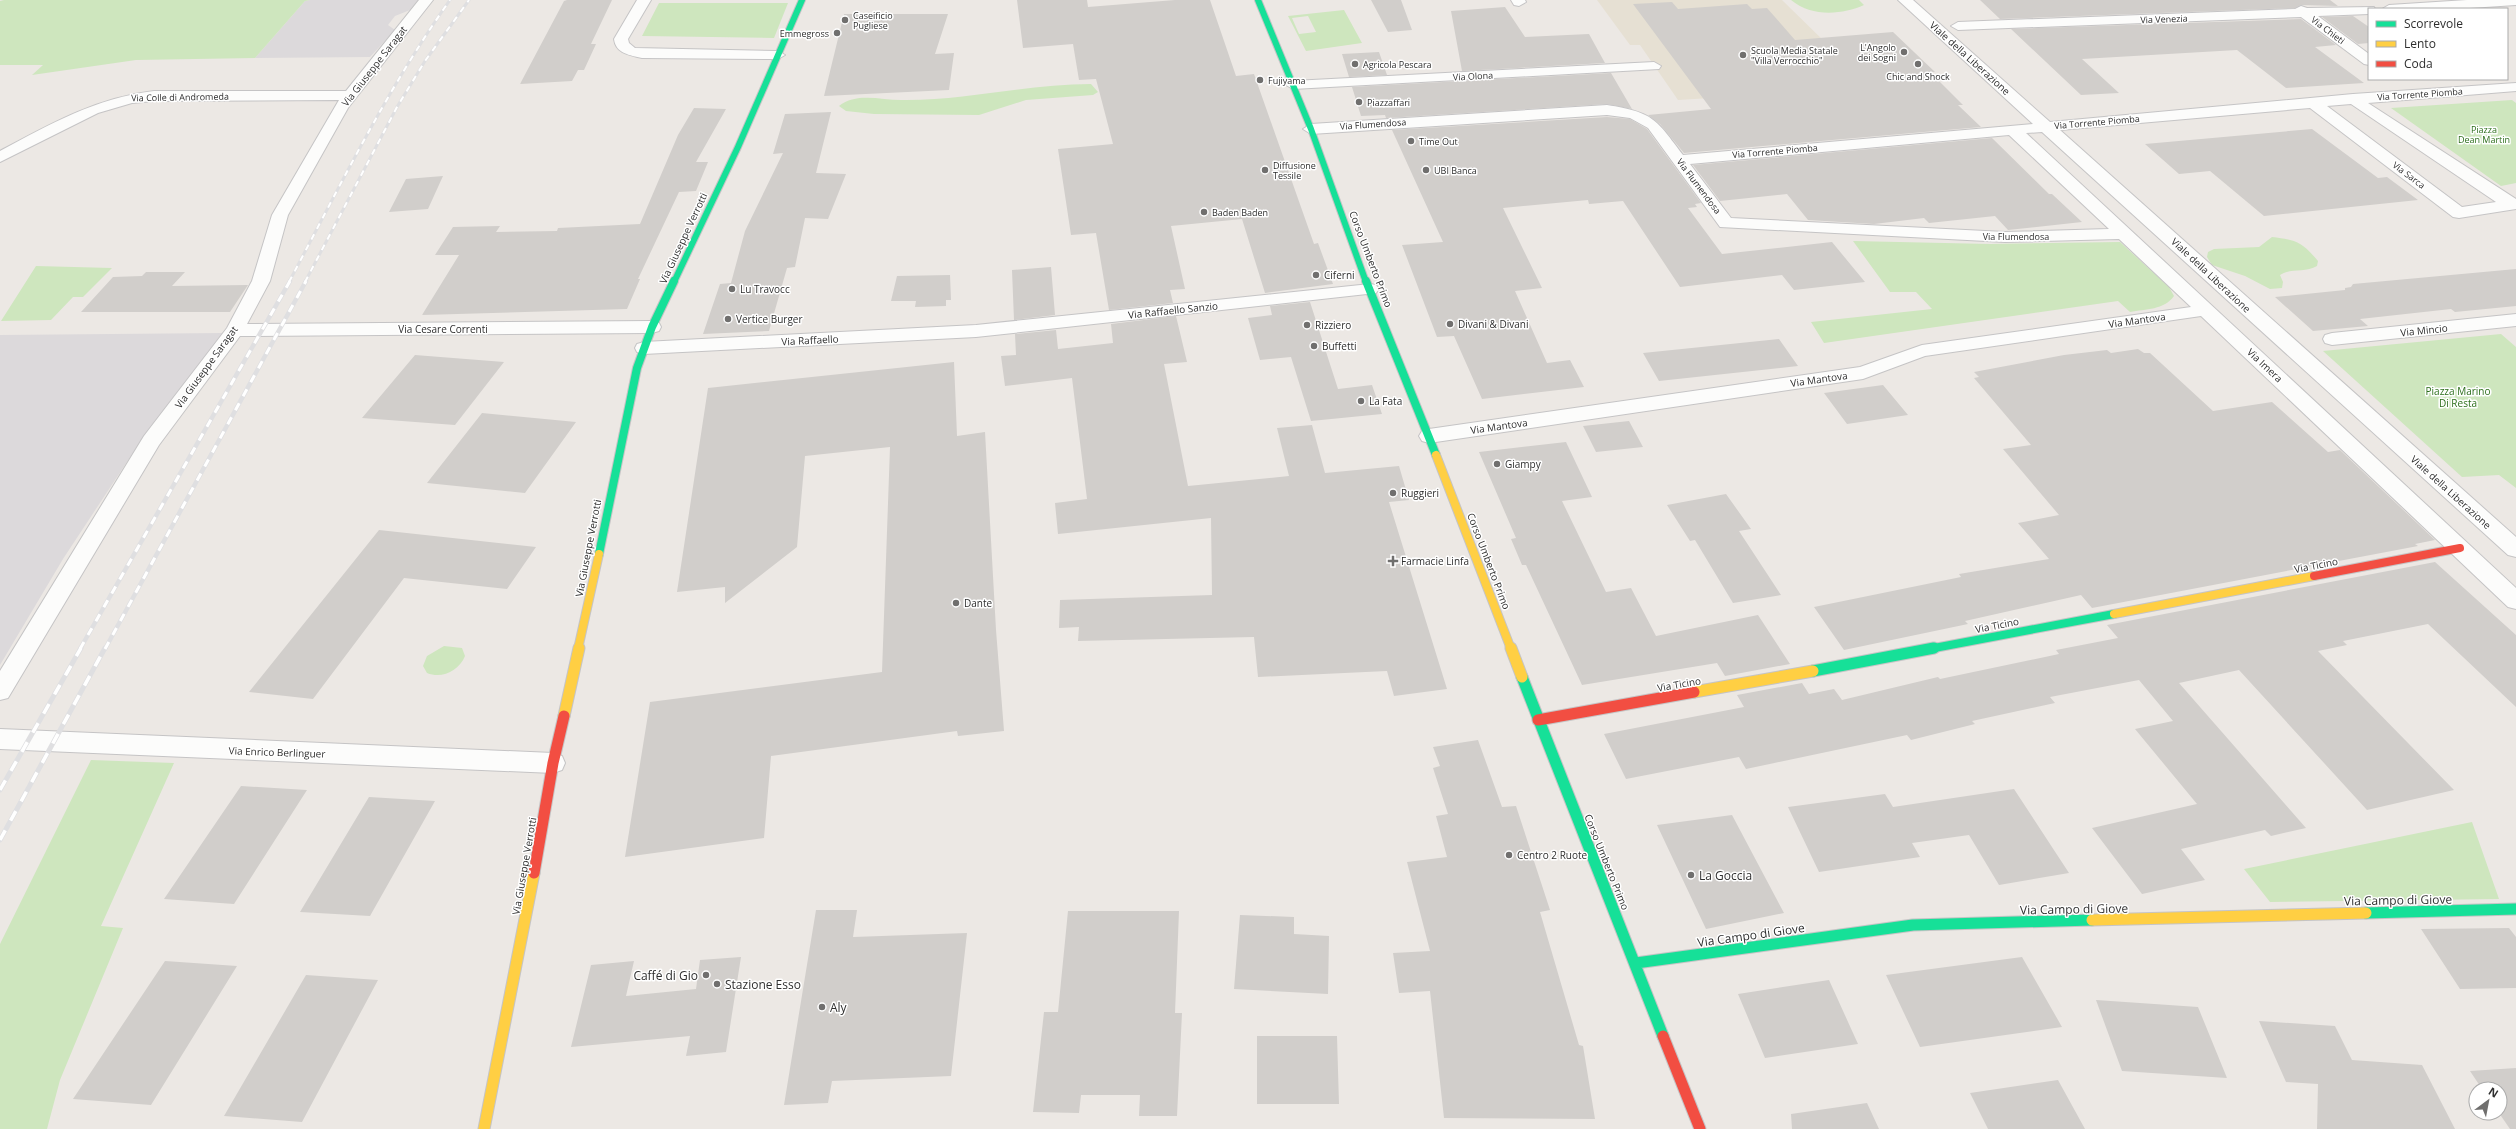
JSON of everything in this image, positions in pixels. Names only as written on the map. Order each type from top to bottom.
[{"type":"street","name":"Via Giuseppe Saragat","points":[[0,691],[151,441],[234,330],[261,281],[280,215],[350,95],[426,0]]},
{"type":"street","points":[[644,0],[621,39],[622,45],[630,51],[652,54],[778,55]]},
{"type":"street","name":"Via Giuseppe Verrotti","points":[[484,1129],[523,938],[553,763],[585,624],[637,368],[652,327],[738,147],[802,0]]},
{"type":"street","name":"Corso Umberto Primo","points":[[1258,0],[1311,129],[1370,289],[1430,436],[1538,720],[1636,963],[1700,1129]]},
{"type":"street","name":"Viale della Liberazione","points":[[1905,0],[2516,549]]},
{"type":"street","name":"Via Chieti","points":[[2287,0],[2368,60]]},
{"type":"street","points":[[2405,8],[2516,1]]},
{"type":"street","name":"Via Venezia","points":[[1958,26],[2306,14],[2368,10]]},
{"type":"street","name":"Via Olona","points":[[1293,85],[1654,66]]},
{"type":"street","points":[[2394,80],[2414,94]]},
{"type":"street","name":"Via Torrente Piomba","points":[[1679,160],[2014,131],[2353,99],[2516,87]]},
{"type":"street","name":"Via Colle di Andromeda","points":[[0,156],[90,110],[124,98],[154,96],[350,95]]},
{"type":"street","points":[[2353,99],[2514,204]]},
{"type":"street","name":"Via Sarca","points":[[2313,103],[2460,213],[2514,204]]},
{"type":"street","name":"Via Flumendosa","points":[[1311,129],[1530,114],[1622,111],[1646,119],[1653,125],[1726,223],[2006,237],[2126,234]]},
{"type":"street","name":"Via Imera","points":[[2014,131],[2126,234],[2516,601]]},
{"type":"street","name":"Via Raffaello Sanzio","points":[[976,331],[1370,289]]},
{"type":"street","name":"Via Mantova","points":[[1430,436],[1863,373],[1922,350],[2206,310]]},
{"type":"street","name":"Via Mincio","points":[[2332,338],[2512,325]]},
{"type":"street","name":"Via Cesare Correnti","points":[[234,330],[652,327]]},
{"type":"street","name":"Via Raffaello","points":[[644,348],[976,331]]},
{"type":"street","name":"Via Ticino","points":[[1538,720],[1801,673],[2460,548]]},
{"type":"street","name":"Via Enrico Berlinguer","points":[[0,740],[553,763]]},
{"type":"street","name":"Via Campo di Giove","points":[[1636,963],[1913,925],[2516,909]]},
{"type":"shaded area","points":[[419,0],[410,10],[395,16],[388,25],[395,30],[370,57],[255,58],[305,1]]},
{"type":"shaded area","name":"Scuola Media Statale \"Villa Verrocchio\"","points":[[1597,0],[1782,0],[1872,88],[1678,100],[1640,45],[1630,45]]},
{"type":"shaded area","points":[[224,333],[148,430],[63,559],[0,665],[0,335]]},
{"type":"green space","points":[[310,0],[305,1],[255,58],[136,60],[32,75],[43,65],[0,65],[0,1]]},
{"type":"green space","points":[[1791,0],[1859,0],[1864,5],[1846,11],[1827,13],[1817,12],[1799,6]]},
{"type":"green space","points":[[659,3],[788,3],[774,38],[642,36]]},
{"type":"green space","points":[[1344,10],[1362,43],[1306,51],[1288,16]],"holes":[[[1308,16],[1316,32],[1299,34],[1292,18]]]},
{"type":"green space","points":[[1091,84],[1098,92],[1093,95],[1026,100],[979,115],[874,114],[846,111],[839,106],[853,99],[861,98],[925,100],[1043,87]]},
{"type":"green space","name":"Piazza Dean Martin","points":[[2512,100],[2516,103],[2516,183],[2501,186],[2391,108]]},
{"type":"green space","points":[[2272,237],[2287,239],[2303,246],[2318,261],[2317,266],[2284,273],[2280,275],[2283,282],[2282,288],[2270,289],[2245,276],[2212,265],[2207,257],[2208,252],[2214,249],[2259,247]]},
{"type":"green space","points":[[1853,241],[1990,244],[2120,242],[2169,287],[2174,296],[2170,301],[2160,306],[2130,312],[2118,301],[1824,343],[1811,322],[1932,309],[1916,292],[1890,292]]},
{"type":"green space","points":[[36,266],[112,268],[83,297],[73,297],[51,320],[1,321]]},
{"type":"green space","name":"Piazza Marino Di Resta","points":[[2501,334],[2516,347],[2516,488],[2499,475],[2462,477],[2323,351]]},
{"type":"green space","points":[[444,646],[462,648],[465,656],[459,666],[444,674],[433,675],[427,673],[423,666],[427,656]]},
{"type":"green space","points":[[91,760],[174,763],[101,926],[123,928],[60,1080],[47,1129],[0,1129],[0,944]]},
{"type":"green space","points":[[2472,822],[2499,899],[2270,902],[2244,869]]},
{"type":"building","points":[[612,0],[591,44],[596,44],[584,70],[578,70],[572,81],[520,84],[564,1]]},
{"type":"building","points":[[1017,0],[1087,0],[1088,7],[1175,0],[1210,0],[1236,76],[1254,74],[1314,244],[1318,243],[1333,284],[1265,293],[1242,219],[1171,226],[1185,289],[1170,290],[1173,303],[1109,310],[1096,233],[1071,235],[1058,149],[1113,144],[1096,79],[1079,80],[1073,44],[1023,48]]},
{"type":"building","points":[[1371,0],[1401,0],[1412,30],[1388,32]]},
{"type":"building","points":[[1980,0],[2330,0],[2338,6],[2301,5],[2295,8],[2000,19]]},
{"type":"building","points":[[1672,2],[1678,9],[1747,4],[1752,9],[1767,8],[1795,40],[1893,32],[1935,72],[1930,72],[1963,105],[1958,105],[1981,127],[1684,153],[1660,124],[1648,115],[1711,109],[1633,4]]},
{"type":"building","points":[[1505,7],[1525,37],[1589,34],[1605,63],[1462,71],[1451,11]]},
{"type":"building","points":[[844,14],[948,14],[935,54],[954,53],[949,90],[824,96]]},
{"type":"building","points":[[2353,16],[2368,26],[2368,43],[2358,44],[2322,17]]},
{"type":"building","points":[[2301,19],[2336,45],[2315,47],[2364,83],[2286,88],[2237,50],[2082,59],[2119,93],[2081,95],[2011,29]]},
{"type":"building","points":[[1379,52],[1387,75],[1349,77],[1342,54]]},
{"type":"building","points":[[1611,73],[1632,109],[1607,104],[1386,118],[1385,115],[1361,116],[1352,87]]},
{"type":"building","points":[[694,108],[726,109],[696,162],[708,162],[696,191],[679,192],[638,279],[640,279],[627,309],[422,315],[459,255],[435,255],[453,227],[500,226],[496,232],[557,231],[558,228],[640,224],[678,135]]},
{"type":"building","points":[[831,112],[816,173],[846,174],[828,219],[805,218],[795,267],[787,268],[769,331],[703,334],[720,284],[731,283],[745,231],[783,153],[773,154],[785,114]]},
{"type":"building","points":[[1607,117],[1630,119],[1647,129],[1701,203],[1695,204],[1697,207],[1688,208],[1722,254],[1832,242],[1865,282],[1794,290],[1782,275],[1680,287],[1623,201],[1589,204],[1588,200],[1503,208],[1542,288],[1515,291],[1547,363],[1570,360],[1584,387],[1482,399],[1454,336],[1437,337],[1402,245],[1443,242],[1392,130]]},
{"type":"building","points":[[2312,129],[2378,178],[2387,177],[2418,200],[2264,216],[2210,171],[2179,174],[2145,144]]},
{"type":"building","points":[[1992,138],[2049,194],[2052,194],[2082,222],[2008,230],[1995,216],[1929,223],[1924,218],[1874,224],[1808,220],[1787,194],[1720,201],[1693,165]]},
{"type":"building","points":[[443,176],[428,209],[389,212],[406,179]]},
{"type":"building","points":[[1051,267],[1055,315],[1014,320],[1012,270]]},
{"type":"building","points":[[2516,269],[2516,306],[2455,312],[2451,309],[2360,319],[2368,326],[2313,331],[2275,297],[2345,290],[2345,288],[2351,287],[2353,284]]},
{"type":"building","points":[[146,272],[185,272],[172,286],[248,285],[230,312],[81,312],[113,277],[142,276]]},
{"type":"building","points":[[950,275],[951,300],[946,300],[946,306],[915,307],[916,301],[891,301],[897,276]]},
{"type":"building","points":[[1310,302],[1338,389],[1372,385],[1382,414],[1311,421],[1291,357],[1260,360],[1248,318],[1272,315],[1270,306]]},
{"type":"building","points":[[1176,316],[1187,362],[1164,364],[1188,486],[1289,476],[1277,428],[1312,425],[1325,473],[1399,466],[1409,500],[1389,502],[1447,689],[1394,696],[1387,671],[1258,677],[1254,637],[1078,641],[1079,627],[1059,628],[1060,600],[1212,595],[1211,518],[1058,534],[1055,503],[1087,499],[1072,378],[1005,386],[1001,356],[1016,355],[1015,334],[1056,330],[1058,349],[1113,343],[1111,324]]},
{"type":"building","points":[[1779,339],[1798,366],[1659,381],[1643,353]]},
{"type":"building","points":[[2138,349],[2144,353],[2150,353],[2213,411],[2272,402],[2328,452],[2340,450],[2435,540],[2415,544],[2418,546],[2092,608],[2081,595],[1965,621],[1968,624],[1844,650],[1814,607],[1961,577],[1959,574],[2049,559],[2018,523],[2059,515],[2003,449],[2031,445],[1974,378],[1979,377],[1974,372],[2064,355],[2107,350],[2111,353]]},
{"type":"building","points":[[415,355],[504,362],[455,425],[362,418]]},
{"type":"building","points":[[954,362],[957,436],[985,432],[996,630],[1004,731],[958,736],[957,731],[771,756],[764,838],[625,857],[650,702],[882,672],[890,447],[805,456],[797,547],[725,603],[725,587],[677,592],[708,388]]},
{"type":"building","points":[[1883,385],[1908,415],[1847,424],[1824,393]]},
{"type":"building","points":[[482,413],[576,422],[525,493],[427,483]]},
{"type":"building","points":[[1629,421],[1643,447],[1596,452],[1583,426]]},
{"type":"building","points":[[1566,442],[1592,497],[1562,501],[1606,592],[1631,588],[1656,636],[1758,615],[1790,664],[1725,676],[1717,663],[1582,685],[1526,565],[1522,565],[1511,539],[1516,538],[1479,452]]},
{"type":"building","points":[[1726,494],[1751,529],[1739,531],[1781,595],[1733,603],[1695,540],[1690,541],[1667,505]]},
{"type":"building","points":[[379,530],[536,547],[507,589],[404,578],[313,699],[249,692]]},
{"type":"building","points":[[2435,562],[2516,635],[2516,707],[2428,624],[2343,641],[2347,645],[2318,651],[2454,790],[2367,810],[2239,670],[2179,683],[2306,828],[2271,836],[2265,830],[2181,849],[2205,880],[2142,894],[2092,828],[2197,804],[2135,729],[2173,721],[2139,680],[2050,697],[2055,703],[1972,721],[1975,724],[1911,740],[1907,735],[1746,769],[1739,757],[1626,779],[1604,734],[1744,707],[1737,695],[1802,683],[1809,694],[1834,689],[1842,700],[1938,677],[1940,679],[2059,654],[2056,650],[2118,638],[2107,625]]},
{"type":"building","points":[[1478,740],[1502,807],[1516,806],[1550,910],[1540,912],[1579,1045],[1583,1046],[1595,1119],[1444,1118],[1430,991],[1399,993],[1393,953],[1430,951],[1407,862],[1447,857],[1436,816],[1448,814],[1433,768],[1440,766],[1433,747]]},
{"type":"building","points":[[241,786],[307,790],[234,904],[164,899]]},
{"type":"building","points":[[2014,789],[2069,873],[1999,885],[1969,835],[1912,843],[1920,857],[1819,872],[1788,807],[1885,794],[1893,807]]},
{"type":"building","points":[[369,797],[435,801],[370,916],[300,912]]},
{"type":"building","points":[[1732,815],[1784,913],[1706,929],[1657,825]]},
{"type":"building","points":[[816,910],[857,910],[853,937],[967,933],[951,1076],[832,1081],[828,1103],[784,1105]]},
{"type":"building","points":[[1068,911],[1179,911],[1175,1013],[1182,1013],[1177,1116],[1139,1116],[1140,1095],[1081,1095],[1079,1113],[1033,1112],[1044,1012],[1058,1012]]},
{"type":"building","points":[[1240,915],[1294,917],[1294,934],[1329,936],[1328,994],[1234,989]]},
{"type":"building","points":[[2509,928],[2516,937],[2516,988],[2460,989],[2421,929]]},
{"type":"building","points":[[741,957],[726,1052],[686,1056],[690,1036],[571,1047],[591,965],[634,961],[626,996],[696,989],[700,960]]},
{"type":"building","points":[[2022,957],[2062,1027],[1920,1047],[1886,975]]},
{"type":"building","points":[[165,961],[237,966],[151,1105],[73,1099]]},
{"type":"building","points":[[306,975],[378,980],[302,1122],[224,1116]]},
{"type":"building","points":[[1829,980],[1858,1044],[1765,1058],[1738,994]]},
{"type":"building","points":[[2096,1000],[2198,1007],[2227,1078],[2122,1071]]},
{"type":"building","points":[[2259,1021],[2335,1026],[2352,1060],[2422,1065],[2455,1129],[2317,1129],[2318,1084],[2286,1082]]},
{"type":"building","points":[[1257,1036],[1337,1036],[1339,1104],[1257,1104]]},
{"type":"building","points":[[2516,1068],[2516,1129],[2510,1129],[2504,1121],[2508,1121],[2508,1081],[2477,1081],[2470,1071]]},
{"type":"building","points":[[2058,1080],[2085,1129],[1988,1129],[1970,1093]]},
{"type":"building","points":[[1867,1103],[1879,1129],[1792,1129],[1791,1114]]},
{"type":"railway","points":[[289,282],[365,138],[405,68],[450,0]]},
{"type":"railway","points":[[305,282],[397,107],[425,61],[469,0]]},
{"type":"railway","points":[[80,649],[290,281]]},
{"type":"railway","points":[[105,649],[306,281]]},
{"type":"railway","points":[[0,790],[81,648]]},
{"type":"railway","points":[[0,840],[105,648]]},
{"type":"traffic: fast","points":[[599,554],[637,368],[652,327],[738,147],[802,0]]},
{"type":"traffic: fast","points":[[1258,0],[1311,129],[1362,271],[1436,455]]},
{"type":"traffic: fast","points":[[1813,671],[2114,614]]},
{"type":"traffic: fast","points":[[1522,677],[1663,1036]]},
{"type":"traffic: fast","points":[[2366,913],[2516,909]]},
{"type":"traffic: fast","points":[[1636,963],[1913,925],[2092,920]]},
{"type":"traffic: slow","points":[[1436,455],[1522,677]]},
{"type":"traffic: slow","points":[[564,716],[599,554]]},
{"type":"traffic: slow","points":[[2114,614],[2314,576]]},
{"type":"traffic: slow","points":[[1694,692],[1813,671]]},
{"type":"traffic: slow","points":[[484,1129],[534,873]]},
{"type":"traffic: slow","points":[[2092,920],[2366,913]]},
{"type":"traffic: jam","points":[[2314,576],[2460,548]]},
{"type":"traffic: jam","points":[[1538,720],[1694,692]]},
{"type":"traffic: jam","points":[[534,873],[553,763],[564,716]]},
{"type":"traffic: jam","points":[[1663,1036],[1700,1129]]},
{"type":"place","name":"Caseificio Pugliese","points":[[845,20]]},
{"type":"place","name":"Emmegross","points":[[837,33]]},
{"type":"place","name":"L'Angolo dei Sogni","points":[[1904,52]]},
{"type":"place","name":"Scuola Media Statale \"Villa Verrocchio\"","points":[[1743,55]]},
{"type":"place","name":"Agricola Pescara","points":[[1355,64]]},
{"type":"place","name":"Chic and Shock","points":[[1918,64]]},
{"type":"place","name":"Fujiyama","points":[[1260,80]]},
{"type":"place","name":"Piazzaffari","points":[[1359,102]]},
{"type":"place","name":"Time Out","points":[[1411,141]]},
{"type":"place","name":"Diffusione Tessile","points":[[1265,170]]},
{"type":"place","name":"UBI Banca","points":[[1426,170]]},
{"type":"place","name":"Baden Baden","points":[[1204,212]]},
{"type":"place","name":"Ciferni","points":[[1316,275]]},
{"type":"place","name":"Lu Travocc","points":[[732,289]]},
{"type":"place","name":"Vertice Burger","points":[[728,319]]},
{"type":"place","name":"Divani & Divani","points":[[1450,324]]},
{"type":"place","name":"Rizziero","points":[[1307,325]]},
{"type":"place","name":"Buffetti","points":[[1314,346]]},
{"type":"place","name":"La Fata","points":[[1361,401]]},
{"type":"place","name":"Giampy","points":[[1497,464]]},
{"type":"place","name":"Ruggieri","points":[[1393,493]]},
{"type":"place","name":"Farmacie Linfa","points":[[1393,561]]},
{"type":"place","name":"Dante","points":[[956,603]]},
{"type":"place","name":"Centro 2 Ruote","points":[[1509,855]]},
{"type":"place","name":"La Goccia","points":[[1691,875]]},
{"type":"place","name":"Caffé di Gio","points":[[706,975]]},
{"type":"place","name":"Stazione Esso","points":[[717,984]]},
{"type":"place","name":"Aly","points":[[822,1007]]}]
